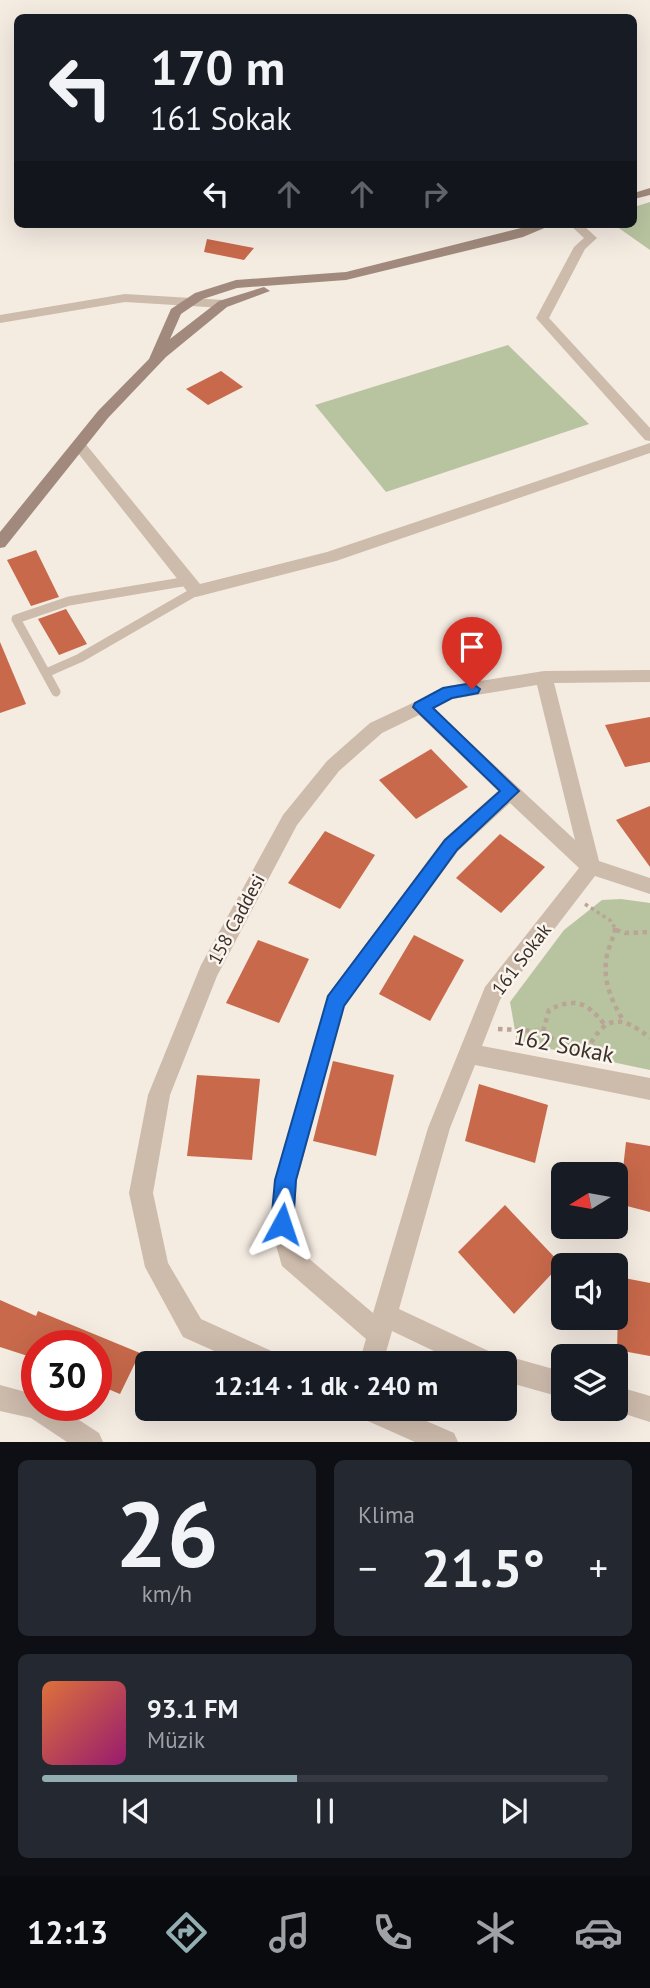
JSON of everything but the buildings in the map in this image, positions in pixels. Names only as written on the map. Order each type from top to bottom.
[{"type":"main road","points":[[155,359],[176,312],[191,301],[239,290],[346,276],[536,228]]},
{"type":"main road","points":[[0,543],[79,445],[155,359],[239,290]]},
{"type":"street","points":[[580,228],[591,238],[580,247],[542,318],[650,437]]},
{"type":"street","points":[[0,319],[125,298],[224,304]]},
{"type":"street","points":[[79,445],[192,586],[330,557],[650,448]]},
{"type":"street","name":"158 Caddesi","points":[[243,1351],[192,1328],[158,1268],[141,1193],[159,1096],[208,972],[290,820],[333,766],[376,728],[449,693],[544,677],[650,676]]},
{"type":"street","points":[[544,677],[591,867]]},
{"type":"street","points":[[421,707],[591,867],[650,886]]},
{"type":"street","points":[[453,1351],[382,1325],[290,1258],[282,1224],[286,1180],[335,1002],[451,845],[511,791]]},
{"type":"street","name":"161 Sokak","points":[[375,1351],[439,1128],[492,994],[591,867]]},
{"type":"street","name":"162 Sokak","points":[[469,1054],[650,1089]]},
{"type":"street","points":[[517,1372],[551,1381]]},
{"type":"street","points":[[0,1398],[36,1407],[90,1442]]},
{"type":"street","points":[[628,1403],[650,1409]]},
{"type":"street","points":[[398,1421],[446,1442]]},
{"type":"lane","points":[[46,673],[80,658],[192,586]]},
{"type":"lane","points":[[56,692],[16,620],[69,601],[192,586]]},
{"type":"path","points":[[570,894],[611,921],[616,930],[626,933],[650,932]]},
{"type":"path","points":[[616,930],[608,947],[605,983],[611,1001],[623,1020],[637,1026],[650,1038]]},
{"type":"path","points":[[543,1031],[549,1010],[567,1000],[577,1000],[586,1005],[604,1024]]},
{"type":"path","points":[[479,1028],[543,1031],[556,1042],[571,1046],[590,1045],[596,1030],[604,1024],[623,1020]]},
{"type":"green space","points":[[650,202],[650,250],[619,228],[637,228],[637,206]]},
{"type":"green space","points":[[508,345],[589,424],[386,492],[315,405]]},
{"type":"green space","points":[[621,899],[650,903],[650,1070],[517,1042],[510,1002],[564,930],[602,900]]},
{"type":"route","points":[[282,1224],[286,1180],[335,1002],[451,845],[511,791],[421,707],[449,693],[472,689]]}]
